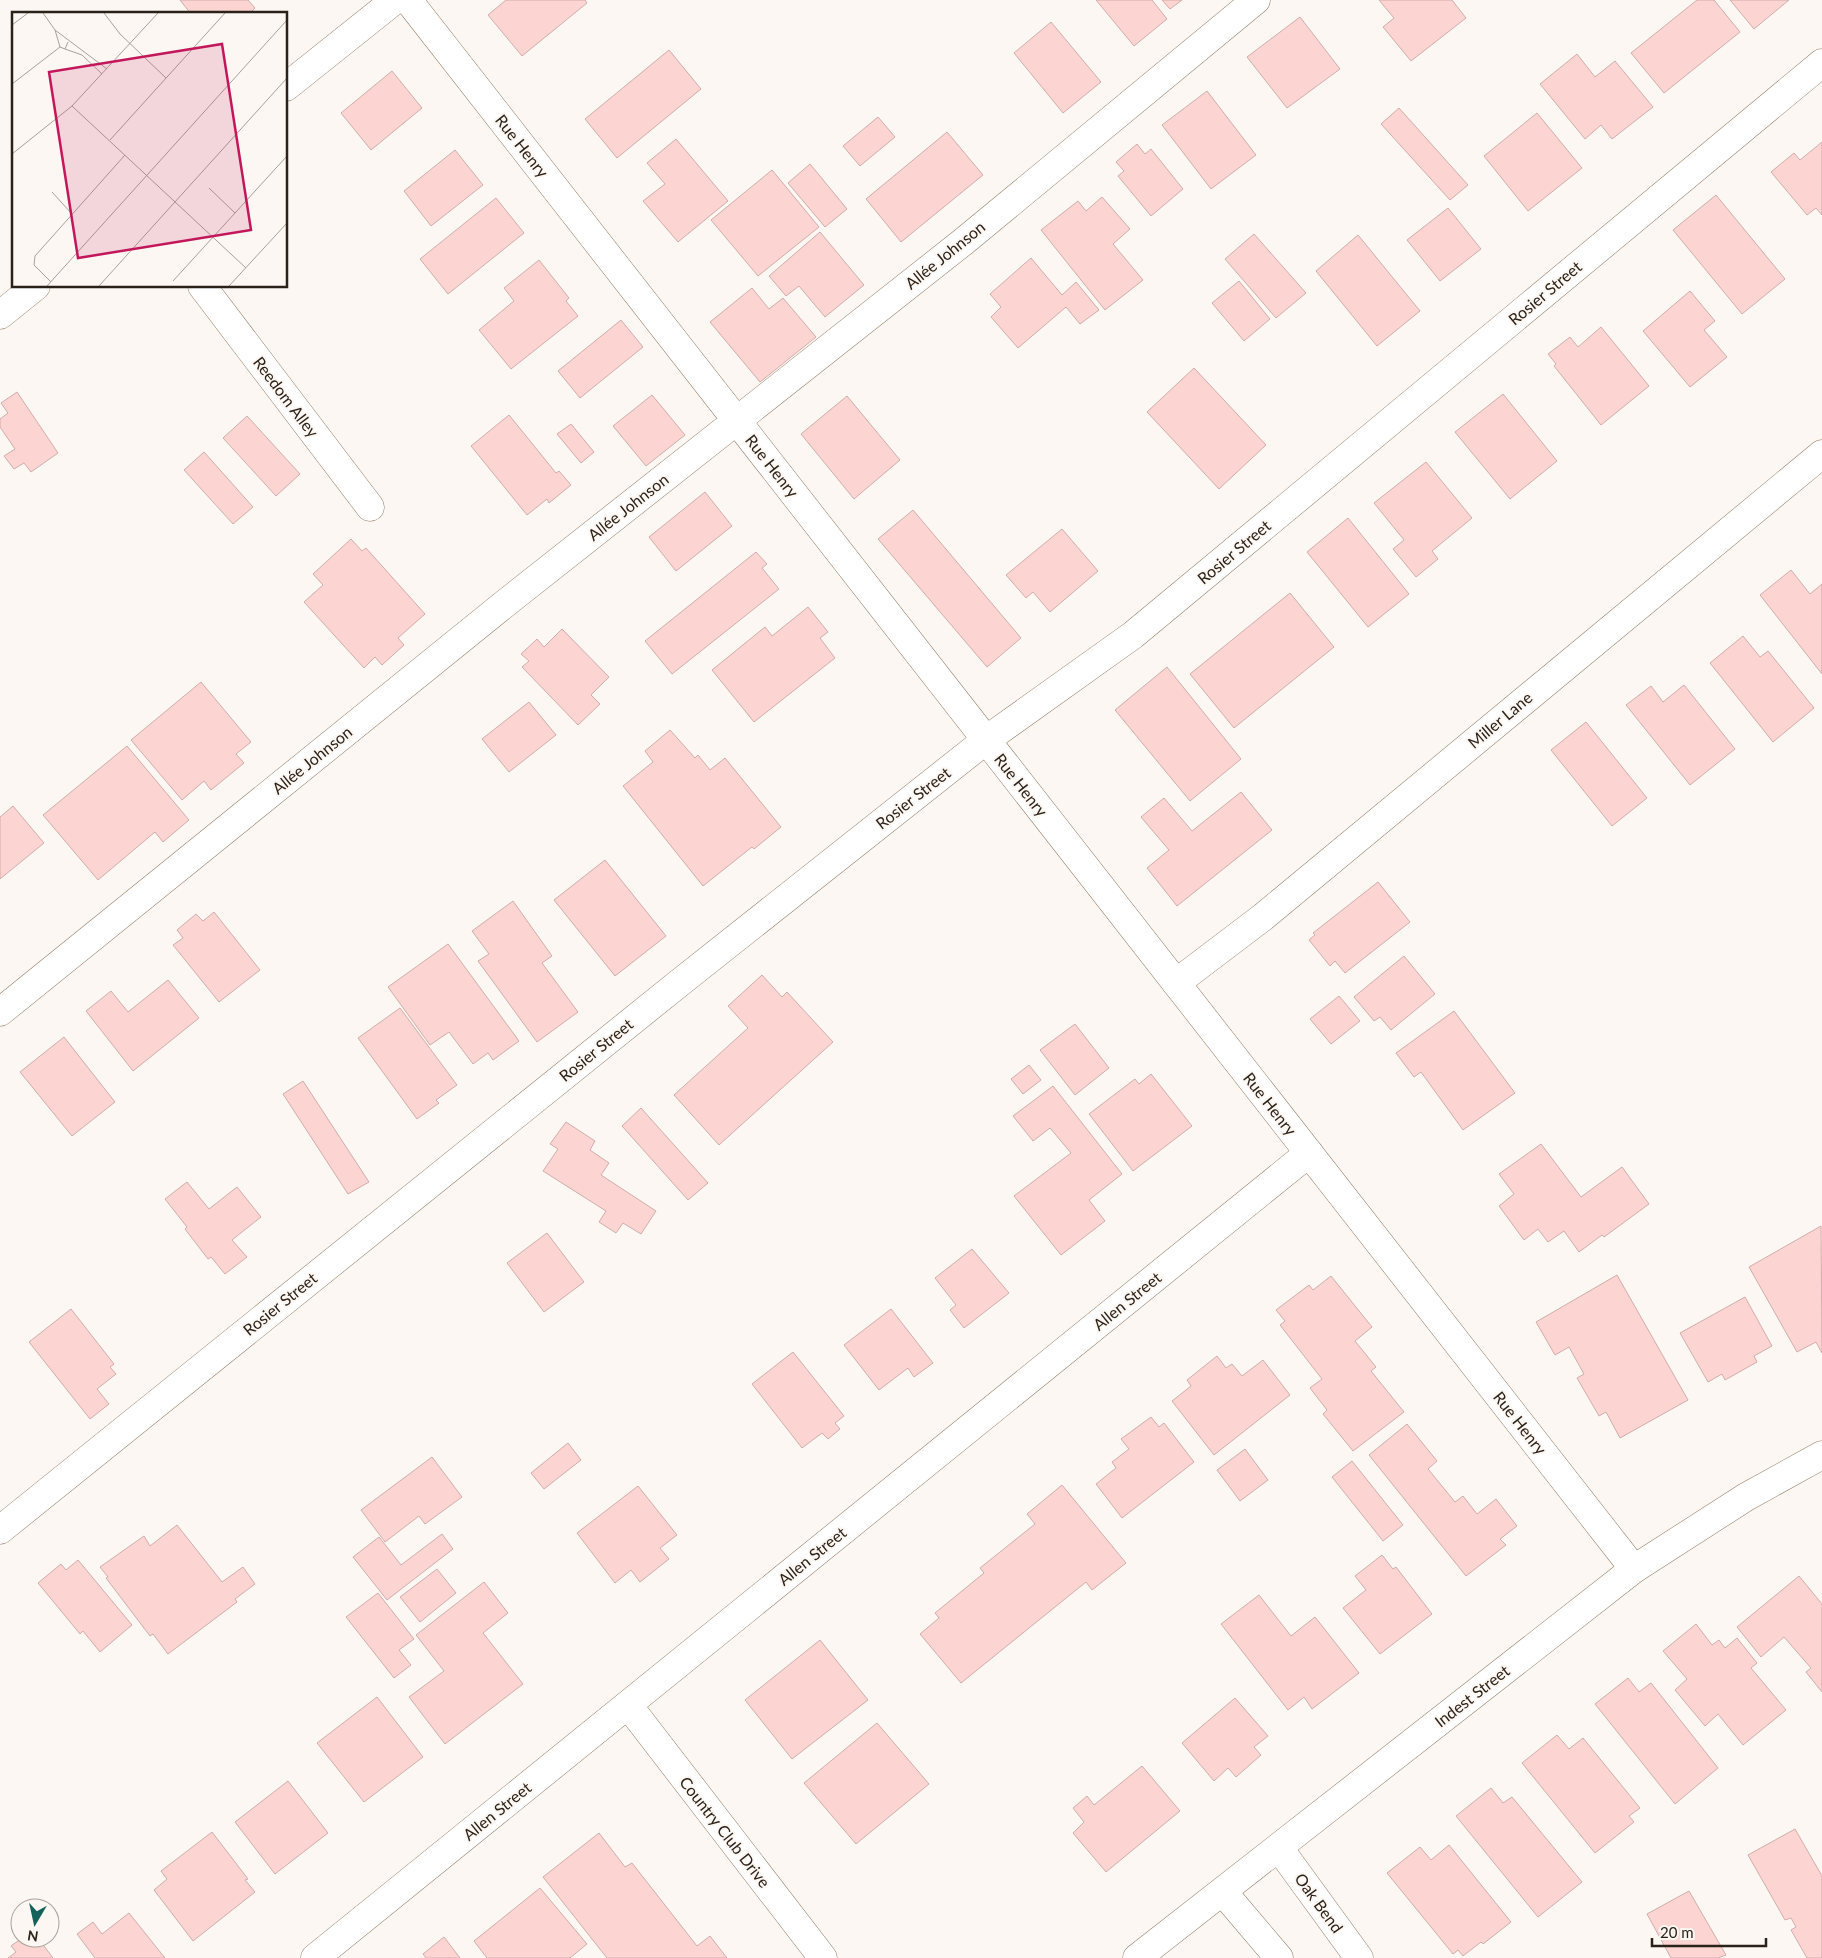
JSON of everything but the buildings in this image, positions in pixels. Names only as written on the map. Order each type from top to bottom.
[{"type":"street","points":[[288,85],[395,0]]},
{"type":"street","name":"Rue Henry","points":[[408,0],[1634,1569]]},
{"type":"street","name":"Allée Johnson","points":[[0,1012],[507,602],[963,242],[1256,0]]},
{"type":"street","name":"Rosier Street","points":[[0,1530],[678,984],[986,740],[1133,635],[1822,63]]},
{"type":"street","points":[[0,315],[34,288]]},
{"type":"street","name":"Reedom Alley","points":[[204,288],[370,507]]},
{"type":"street","name":"Miller Lane","points":[[1176,983],[1263,917],[1821,458]]},
{"type":"street","name":"Allen Street","points":[[314,1958],[1309,1153]]},
{"type":"street","name":"Indest Street","points":[[1137,1958],[1634,1569],[1746,1497],[1822,1455]]},
{"type":"street","name":"Country Club Drive","points":[[628,1705],[823,1958]]},
{"type":"street","name":"Oak Bend","points":[[1279,1848],[1359,1958]]},
{"type":"street","points":[[1223,1892],[1278,1958]]}]
